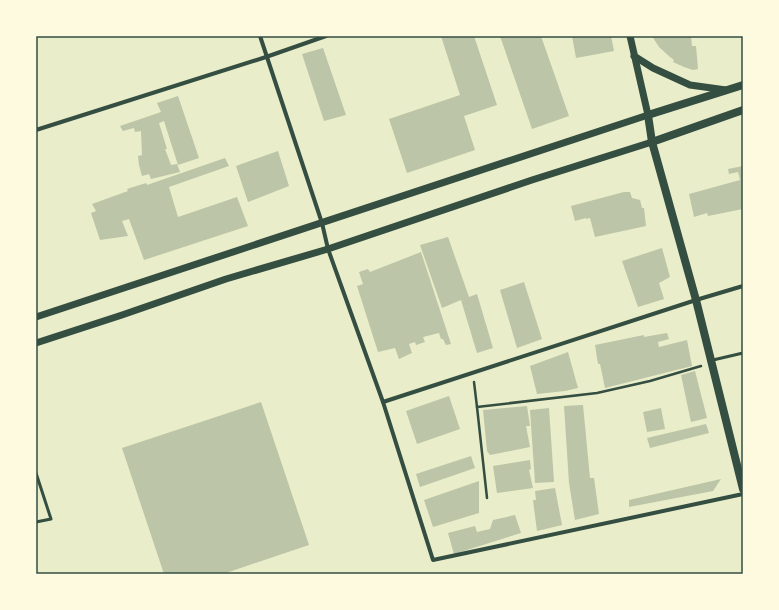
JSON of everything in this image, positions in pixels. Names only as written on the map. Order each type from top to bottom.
[{"type":"main road","points":[[743,85],[648,115],[652,142],[696,300],[743,489]]},
{"type":"main road","points":[[652,142],[743,110]]},
{"type":"street","points":[[260,36],[322,223],[328,249],[383,402],[433,560],[743,494]]},
{"type":"street","points":[[36,130],[266,57],[326,36]]},
{"type":"street","points":[[36,317],[648,115],[630,36]]},
{"type":"street","points":[[634,56],[653,68],[690,85],[726,90]]},
{"type":"street","points":[[36,343],[122,315],[226,278],[328,249],[532,180],[652,142]]},
{"type":"street","points":[[383,402],[743,286]]},
{"type":"lane","points":[[711,361],[743,353]]},
{"type":"lane","points":[[36,473],[51,519],[36,522]]},
{"type":"path","points":[[477,407],[597,393],[699,367],[711,361]]},
{"type":"path","points":[[473,373],[487,498]]},
{"type":"building","points":[[441,36],[474,36],[497,105],[464,116],[475,150],[407,173],[389,119],[460,95]]},
{"type":"building","points":[[500,36],[541,36],[569,116],[532,129]]},
{"type":"building","points":[[572,36],[611,36],[614,51],[576,58]]},
{"type":"building","points":[[652,36],[691,36],[692,46],[696,46],[698,69],[693,70],[673,62],[674,60],[659,47]]},
{"type":"building","points":[[323,48],[346,115],[324,121],[302,54]]},
{"type":"building","points":[[178,96],[199,158],[178,165],[164,121],[159,123],[167,149],[165,149],[171,165],[177,164],[180,172],[151,179],[149,174],[142,176],[138,156],[142,155],[141,131],[135,132],[134,128],[123,131],[120,126],[161,112],[157,103]]},
{"type":"building","points":[[278,151],[289,186],[248,202],[236,166]]},
{"type":"building","points":[[225,158],[229,166],[169,187],[178,217],[237,197],[248,226],[144,260],[129,219],[122,221],[128,236],[100,240],[91,213],[96,211],[92,204],[128,191],[127,189],[146,183],[147,185]]},
{"type":"building","points":[[743,166],[743,209],[708,216],[707,213],[694,217],[689,194],[740,180],[738,172],[729,174],[728,169]]},
{"type":"building","points":[[624,192],[630,192],[632,198],[640,200],[642,208],[644,208],[646,226],[595,237],[590,218],[575,221],[571,206]]},
{"type":"building","points":[[448,237],[469,297],[477,294],[493,348],[477,353],[461,300],[442,308],[420,245]]},
{"type":"building","points":[[662,248],[670,277],[659,283],[664,299],[638,307],[622,261]]},
{"type":"building","points":[[421,252],[451,344],[446,345],[443,339],[441,339],[439,333],[423,337],[425,342],[416,345],[415,342],[409,344],[412,353],[399,359],[395,348],[378,352],[357,286],[363,284],[359,272],[368,269],[370,272]]},
{"type":"building","points":[[524,282],[542,339],[517,348],[500,290]]},
{"type":"building","points":[[667,333],[669,339],[658,342],[659,347],[687,340],[692,366],[605,388],[600,364],[598,364],[595,345],[644,335],[644,337]]},
{"type":"building","points":[[568,352],[578,388],[537,394],[530,366]]},
{"type":"building","points":[[695,371],[707,418],[691,422],[681,375]]},
{"type":"building","points":[[449,396],[460,429],[417,444],[406,411]]},
{"type":"building","points":[[261,402],[309,545],[223,574],[164,574],[122,448]]},
{"type":"building","points":[[583,405],[590,478],[594,478],[599,514],[575,520],[569,483],[564,406]]},
{"type":"building","points":[[527,406],[530,426],[526,426],[530,447],[490,455],[487,451],[483,410]]},
{"type":"building","points":[[549,408],[554,482],[535,483],[530,410]]},
{"type":"building","points":[[661,408],[665,429],[647,432],[643,412]]},
{"type":"building","points":[[706,424],[709,433],[650,448],[647,438]]},
{"type":"building","points":[[471,456],[475,468],[420,487],[416,474]]},
{"type":"building","points":[[530,460],[531,469],[529,470],[533,488],[497,493],[493,466]]},
{"type":"building","points":[[721,479],[713,491],[629,507],[629,500]]},
{"type":"building","points":[[479,481],[479,513],[433,527],[424,500]]},
{"type":"building","points":[[555,488],[562,525],[537,531],[533,500],[536,500],[535,491]]},
{"type":"building","points":[[515,515],[521,533],[454,554],[448,533],[475,526],[477,532],[490,529],[493,520]]}]
